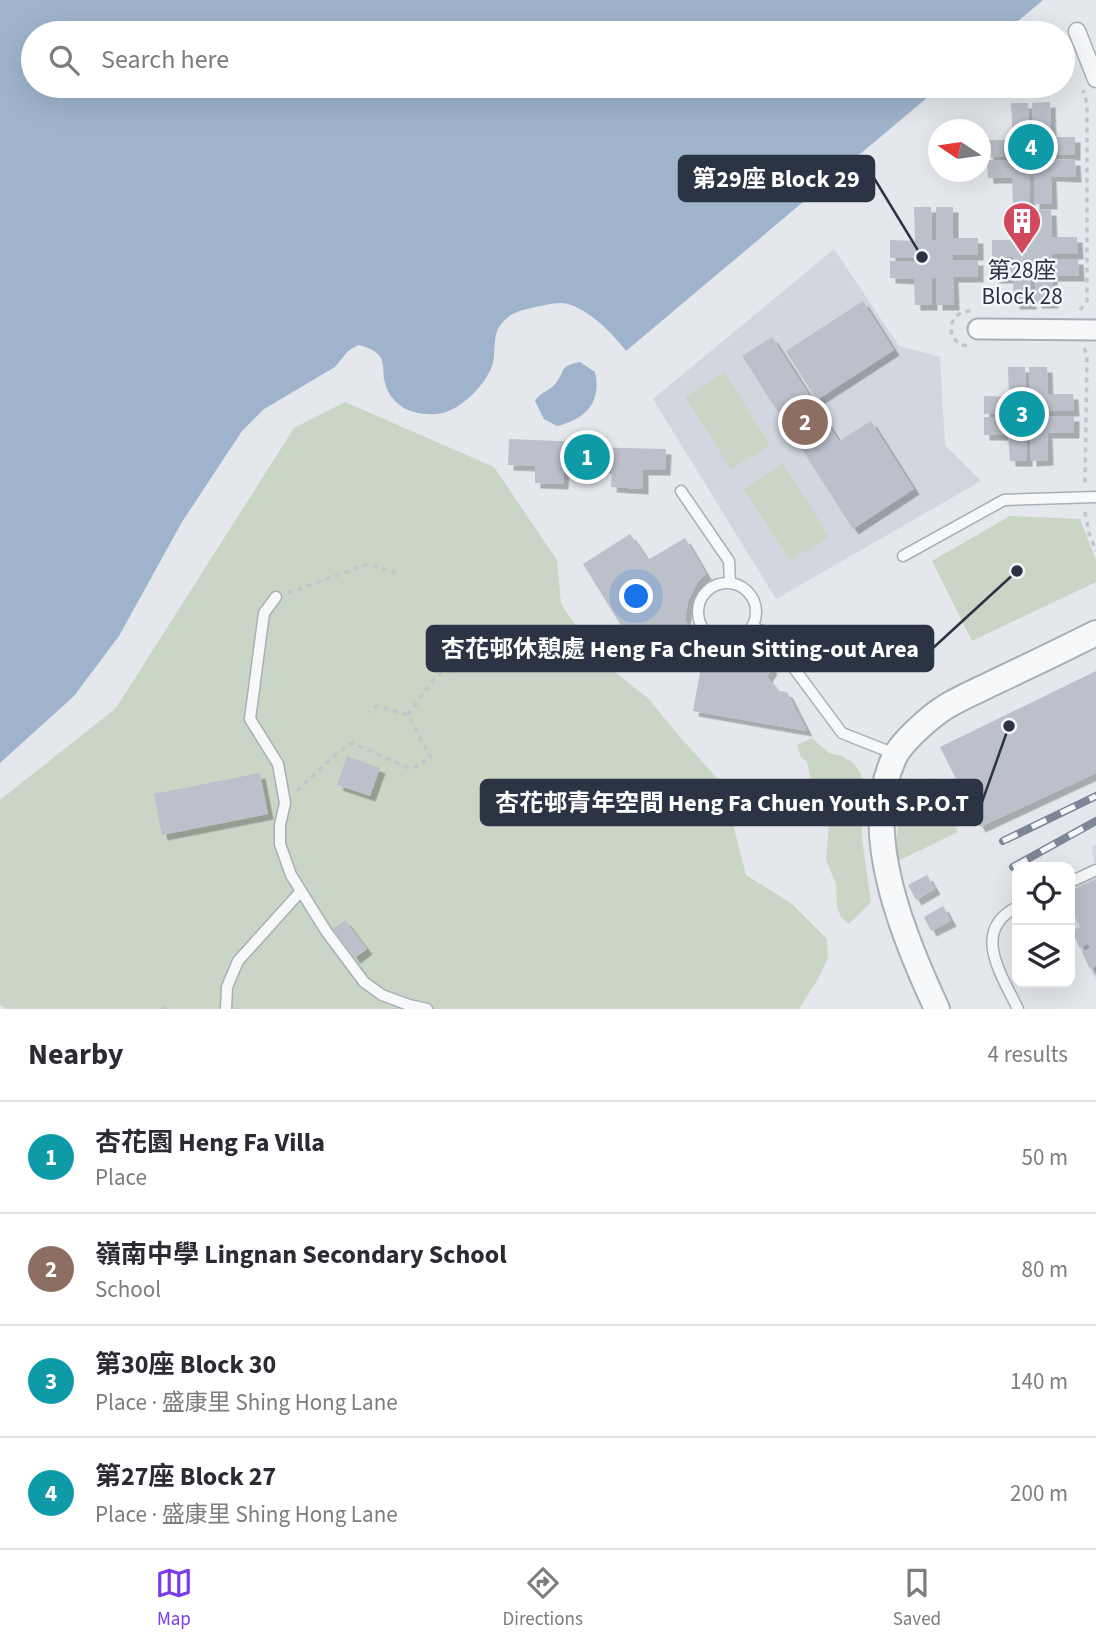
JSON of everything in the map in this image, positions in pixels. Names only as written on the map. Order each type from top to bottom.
[{"type":"street","points":[[1077,32],[1095,77]]},
{"type":"street","points":[[978,329],[1096,330]]},
{"type":"street","points":[[937,1009],[907,937],[885,864],[883,806],[886,784],[895,755],[924,724],[946,706],[1096,633]]},
{"type":"lane","points":[[681,491],[729,561],[730,583]]},
{"type":"lane","points":[[903,556],[1004,500],[1091,497]]},
{"type":"lane","points":[[720,583],[730,583],[740,586],[753,599],[756,608],[752,627],[746,635],[728,642],[718,641],[702,630],[697,611],[704,593],[720,583]]},
{"type":"lane","points":[[276,597],[264,613],[250,719],[278,764],[285,803],[280,825],[280,844],[291,875],[326,931],[364,982],[382,995],[427,1009]]},
{"type":"lane","points":[[752,627],[765,632],[774,640],[842,733],[895,755]]},
{"type":"lane","points":[[1075,880],[1096,870]]},
{"type":"lane","points":[[226,1009],[227,987],[238,961],[301,891]]},
{"type":"lane","points":[[1012,910],[998,922],[991,945],[1018,1009]]},
{"type":"path","points":[[1072,314],[1082,309],[1087,301],[1087,103],[1083,89],[1086,81],[1095,77]]},
{"type":"path","points":[[1077,344],[1084,347],[1087,355],[1091,497],[1086,522],[1096,551]]},
{"type":"path","points":[[276,597],[368,564],[401,574]]},
{"type":"path","points":[[408,715],[436,676],[451,670]]},
{"type":"path","points":[[285,803],[336,754],[352,743],[411,769],[431,758],[408,715],[377,706],[368,712]]},
{"type":"path","points":[[162,1009],[171,1004]]},
{"type":"shaded area","points":[[834,249],[899,346],[940,357],[945,445],[981,481],[776,599],[653,399]]},
{"type":"shaded area","points":[[1096,845],[1096,981],[1075,938],[1075,887],[1095,870],[1092,847]]},
{"type":"green space","points":[[724,372],[770,445],[731,469],[685,397]]},
{"type":"green space","points":[[345,402],[494,467],[557,560],[561,604],[579,631],[601,661],[649,699],[723,785],[746,875],[791,903],[827,939],[828,958],[799,1009],[7,1009],[0,1005],[0,800],[116,708],[294,428]]},
{"type":"green space","points":[[783,464],[829,536],[790,561],[744,489]]},
{"type":"green space","points":[[1010,516],[1080,519],[1096,560],[1096,582],[972,641],[932,561]]},
{"type":"green space","points":[[812,738],[829,753],[842,756],[853,763],[860,772],[863,784],[862,839],[871,902],[849,924],[841,917],[837,907],[836,884],[826,860],[829,822],[813,792],[807,762],[801,757],[797,745]]},
{"type":"green space","points":[[908,778],[918,784],[932,778],[958,832],[898,861],[898,829]]},
{"type":"water","points":[[0,0],[1043,0],[1018,21],[21,21],[21,98],[927,98],[626,351],[608,330],[577,307],[550,304],[519,311],[506,319],[497,331],[493,363],[485,380],[471,396],[454,409],[427,414],[402,407],[387,388],[381,358],[371,349],[358,345],[348,351],[335,367],[264,409],[242,431],[182,522],[119,636],[74,696],[0,763]]},
{"type":"water","points":[[580,362],[595,372],[596,393],[583,414],[557,426],[544,419],[535,401],[554,386],[566,367]]},
{"type":"building","points":[[1050,102],[1051,137],[1075,137],[1075,155],[1051,154],[1051,159],[1075,160],[1076,177],[1051,176],[1052,204],[1034,204],[1034,177],[1029,177],[1030,204],[1013,204],[1012,178],[991,178],[991,160],[1012,161],[1012,157],[991,157],[991,140],[1013,140],[1011,103],[1028,103],[1030,139],[1034,139],[1032,103]]},
{"type":"building","points":[[914,207],[931,207],[932,240],[936,240],[936,207],[953,207],[953,238],[978,238],[978,255],[953,255],[953,260],[978,260],[978,277],[953,277],[954,305],[937,305],[936,278],[932,278],[932,305],[915,305],[914,279],[890,278],[890,261],[914,262],[914,258],[890,258],[890,240],[915,241]]},
{"type":"building","name":"第28座 Block 28","points":[[1012,210],[1030,210],[1031,238],[1035,238],[1034,210],[1051,210],[1052,237],[1077,237],[1078,254],[1052,254],[1052,259],[1078,259],[1079,276],[1052,276],[1053,303],[1036,303],[1035,277],[1030,277],[1031,304],[1014,304],[1013,278],[993,278],[992,261],[1013,260],[1013,257],[992,257],[992,240],[1013,240]]},
{"type":"building","points":[[863,301],[894,350],[817,400],[786,351]]},
{"type":"building","points":[[772,337],[839,441],[871,421],[914,489],[853,529],[742,356]]},
{"type":"building","points":[[1008,367],[1025,367],[1026,395],[1030,395],[1029,367],[1047,367],[1048,394],[1073,394],[1074,411],[1047,411],[1048,416],[1074,416],[1074,433],[1047,433],[1048,460],[1031,461],[1030,434],[1026,434],[1027,461],[1010,461],[1008,435],[984,435],[984,417],[1009,417],[1009,414],[984,414],[984,396],[1009,397]]},
{"type":"building","points":[[509,439],[585,442],[585,447],[666,449],[665,470],[643,470],[643,489],[611,487],[612,468],[564,467],[563,484],[535,483],[535,466],[508,465]]},
{"type":"building","points":[[630,534],[648,560],[685,538],[706,574],[697,583],[688,601],[685,620],[694,633],[646,666],[583,564]]},
{"type":"building","points":[[760,653],[772,669],[767,677],[778,691],[787,692],[807,731],[693,711],[703,656],[729,660]]},
{"type":"building","points":[[1096,671],[1096,773],[980,827],[940,747]]},
{"type":"building","points":[[347,756],[380,768],[370,796],[337,785]]},
{"type":"building","points":[[260,773],[268,814],[162,835],[154,794]]},
{"type":"building","points":[[927,875],[935,889],[916,900],[908,885]]},
{"type":"building","points":[[1096,879],[1096,966],[1090,969],[1082,952],[1090,948],[1088,944],[1080,948],[1075,937],[1075,930],[1080,927],[1075,916],[1075,889]]},
{"type":"building","points":[[943,906],[951,921],[931,931],[924,917]]},
{"type":"building","points":[[345,920],[367,949],[355,958],[333,929]]},
{"type":"railway","points":[[1003,841],[1096,796]]},
{"type":"railway","points":[[1022,862],[1096,821]]},
{"type":"place","name":"第27座 Block 27","points":[[1031,147]]},
{"type":"place","name":"第28座 Block 28","points":[[1022,255]]},
{"type":"place","name":"第29座 Block 29","points":[[922,257]]},
{"type":"place","name":"第30座 Block 30","points":[[1022,414]]},
{"type":"place","name":"嶺南中學 Lingnan Secondary School","points":[[805,422]]},
{"type":"place","name":"杏花園 Heng Fa Villa","points":[[587,457]]},
{"type":"place","name":"杏花邨休憩處 Heng Fa Cheun Sitting-out Area","points":[[1017,571]]},
{"type":"place","name":"杏花邨青年空間 Heng Fa Chuen Youth S.P.O.T","points":[[1009,726]]}]
